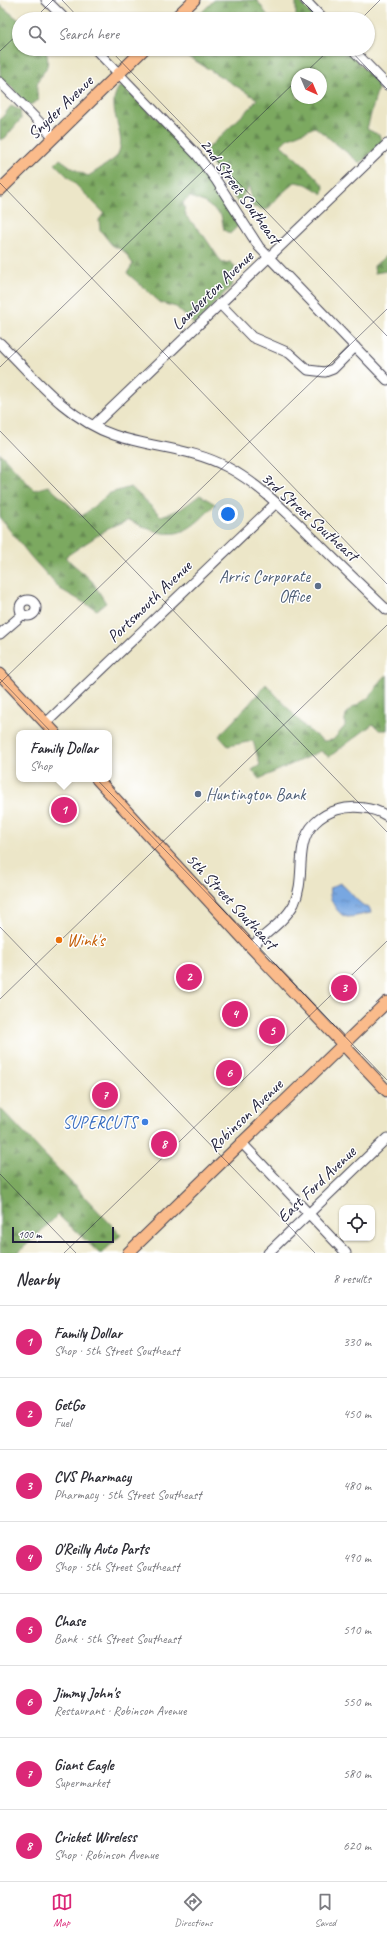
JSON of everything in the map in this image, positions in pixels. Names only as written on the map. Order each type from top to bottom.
[{"type":"main road","points":[[181,12],[194,0]]},
{"type":"main road","name":"Snyder Avenue","points":[[0,190],[137,56]]},
{"type":"main road","points":[[0,674],[52,730]]},
{"type":"main road","name":"5th Street Southeast","points":[[100,782],[251,947],[387,1091]]},
{"type":"main road","name":"Robinson Avenue","points":[[128,1253],[387,1002]]},
{"type":"street","points":[[46,0],[58,12]]},
{"type":"street","points":[[305,0],[316,12]]},
{"type":"street","name":"2nd Street Southeast","points":[[102,56],[197,155],[216,180],[248,232],[269,257],[387,380]]},
{"type":"street","points":[[359,56],[387,86]]},
{"type":"street","points":[[0,82],[54,137]]},
{"type":"street","name":"Lamberton Avenue","points":[[94,425],[387,144]]},
{"type":"street","points":[[220,304],[252,336],[289,353],[308,370],[325,372],[333,369],[355,347]]},
{"type":"street","name":"3rd Street Southeast","points":[[0,343],[61,403],[82,419],[129,440],[189,452],[214,460],[248,480],[276,503],[387,610]]},
{"type":"street","name":"Portsmouth Avenue","points":[[46,723],[276,503]]},
{"type":"street","points":[[0,634],[22,615]]},
{"type":"street","points":[[251,947],[294,905],[300,885],[303,845],[313,826],[329,813],[352,806],[377,810],[387,816]]},
{"type":"street","name":"East Ford Avenue","points":[[268,1253],[387,1138]]},
{"type":"street","points":[[241,1142],[346,1253]]},
{"type":"green space","points":[[214,0],[257,0],[265,12],[202,12]]},
{"type":"green space","points":[[296,0],[298,0],[309,12],[296,12]]},
{"type":"green space","points":[[0,5],[12,14],[12,56],[47,56],[47,64],[37,84],[39,100],[30,105],[21,100],[13,88],[0,78]]},
{"type":"green space","points":[[187,56],[352,56],[379,84],[367,129],[379,135],[383,143],[360,163],[315,127],[287,139],[281,145],[309,170],[324,186],[323,194],[306,184],[295,182],[279,196],[267,210],[253,207],[249,186],[238,203],[204,152],[252,106],[257,99]]},
{"type":"green space","points":[[124,86],[178,138],[194,156],[238,226],[230,234],[224,230],[221,215],[204,202],[190,197],[183,202],[186,216],[204,236],[222,263],[231,262],[235,267],[231,278],[233,284],[195,325],[176,307],[161,303],[127,273],[133,264],[124,251],[112,245],[100,230],[99,220],[104,213],[55,164],[60,159],[74,169],[88,176],[116,157],[120,149],[121,140],[115,114],[115,96],[119,87]]},
{"type":"green space","points":[[11,106],[20,110],[21,119],[5,138],[0,140],[0,120]]},
{"type":"green space","points":[[387,255],[387,271],[375,273],[374,266]]},
{"type":"green space","points":[[0,453],[34,490],[48,486],[82,516],[110,493],[131,487],[161,516],[181,509],[200,495],[215,504],[204,516],[185,530],[176,533],[166,533],[143,527],[129,520],[106,530],[65,557],[92,581],[106,603],[97,610],[60,589],[31,557],[0,518]]},
{"type":"green space","points":[[387,675],[387,730],[379,730],[373,724],[329,757],[321,751],[259,779],[252,770],[260,765],[253,741],[228,746],[219,736],[266,684],[306,728],[323,741],[333,740],[345,726],[345,719],[349,710],[367,699]]},
{"type":"green space","points":[[0,1108],[121,1235],[102,1253],[99,1253],[58,1215],[18,1253],[0,1253]]},
{"type":"water","points":[[340,883],[361,904],[370,909],[371,913],[353,917],[344,916],[341,914],[334,906],[330,896],[330,888]]},
{"type":"place","name":"Arris Corporate Office","points":[[318,586]]},
{"type":"place","name":"Huntington Bank","points":[[198,794]]},
{"type":"place","name":"Family Dollar","points":[[64,810]]},
{"type":"place","name":"Wink's","points":[[59,940]]},
{"type":"place","name":"GetGo","points":[[189,977]]},
{"type":"place","name":"CVS Pharmacy","points":[[344,988]]},
{"type":"place","name":"O'Reilly Auto Parts","points":[[235,1014]]},
{"type":"place","name":"Chase","points":[[272,1031]]},
{"type":"place","name":"Jimmy John's","points":[[229,1073]]},
{"type":"place","name":"Giant Eagle","points":[[105,1095]]},
{"type":"place","name":"SUPERCUTS","points":[[145,1122]]},
{"type":"place","name":"Cricket Wireless","points":[[164,1144]]}]
